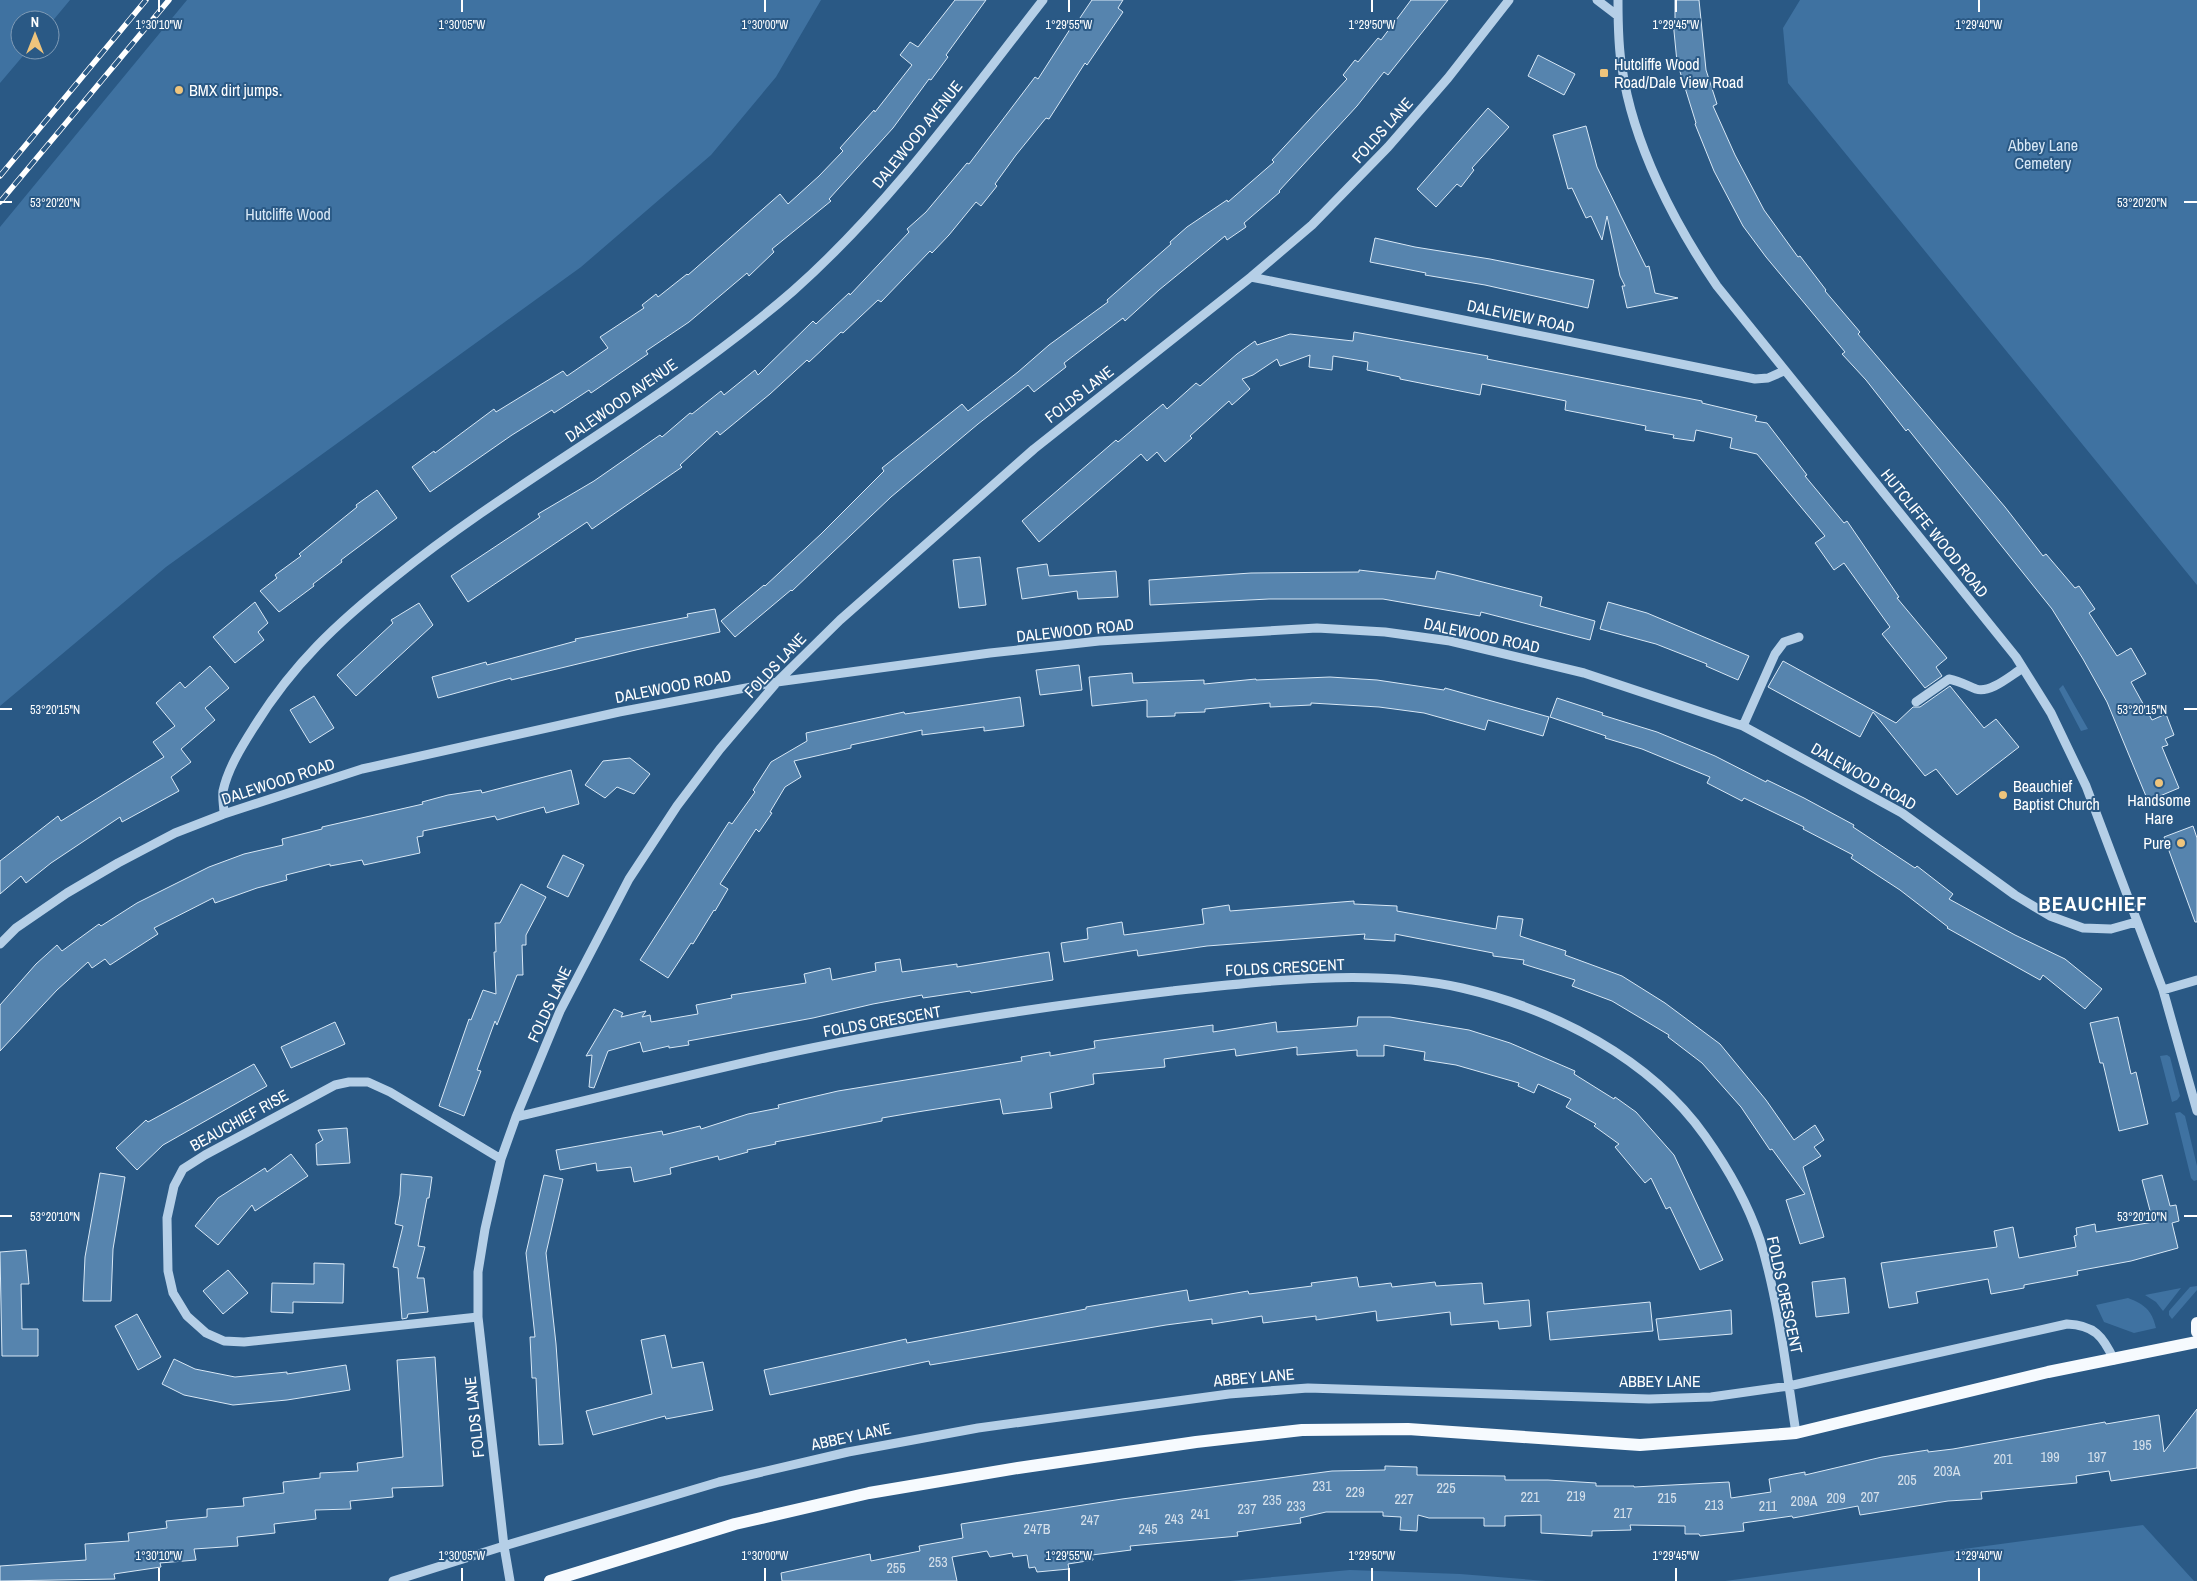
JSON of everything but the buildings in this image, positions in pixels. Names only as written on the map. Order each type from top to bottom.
[{"type":"main road","points":[[2197,1323],[2197,1332]]},
{"type":"main road","points":[[550,1581],[736,1524],[869,1493],[1018,1468],[1196,1442],[1302,1430],[1408,1429],[1640,1445],[1796,1433],[2048,1372],[2197,1342]]},
{"type":"street","name":"DALEWOOD AVENUE","points":[[224,814],[222,793],[230,771],[248,737],[273,696],[304,658],[338,624],[439,542],[672,384],[792,292],[858,230],[922,154],[1043,0]]},
{"type":"street","name":"FOLDS LANE","points":[[510,1581],[504,1546],[478,1317],[478,1272],[485,1229],[501,1159],[516,1117],[560,1011],[629,879],[693,785],[777,682],[840,620],[1034,449],[1312,225],[1388,147],[1448,78],[1509,0]]},
{"type":"street","points":[[1597,0],[1618,16]]},
{"type":"street","name":"HUTCLIFFE WOOD ROAD","points":[[1618,0],[1622,68],[1638,135],[1688,244],[1717,286],[1784,371],[2023,668],[2052,713],[2086,786],[2163,990],[2197,1111]]},
{"type":"street","name":"DALEVIEW ROAD","points":[[1251,276],[1755,380],[1768,378],[1784,371]]},
{"type":"street","name":"DALEWOOD ROAD","points":[[0,944],[16,928],[67,893],[175,833],[224,814],[362,769],[619,712],[777,682],[990,653],[1099,641],[1317,628],[1385,632],[1450,641],[1584,673],[1743,726],[1902,813],[2015,895],[2050,916],[2083,928],[2111,929],[2136,922]]},
{"type":"street","points":[[1743,726],[1775,654],[1784,642],[1799,637]]},
{"type":"street","points":[[1916,702],[1949,679],[1962,682],[1978,690],[1989,688],[2023,668]]},
{"type":"street","name":"FOLDS CRESCENT","points":[[516,1117],[808,1049],[874,1036],[1096,1000],[1219,986],[1338,978],[1400,979],[1460,987],[1521,1005],[1573,1028],[1627,1060],[1669,1093],[1704,1134],[1736,1185],[1759,1239],[1773,1297],[1796,1433]]},
{"type":"street","points":[[2163,990],[2197,980]]},
{"type":"street","name":"BEAUCHIEF RISE","points":[[478,1317],[244,1342],[224,1341],[206,1333],[188,1316],[174,1293],[168,1271],[166,1218],[174,1186],[183,1169],[204,1155],[335,1085],[349,1082],[368,1082],[390,1092],[501,1159]]},
{"type":"street","name":"ABBEY LANE","points":[[393,1581],[719,1482],[848,1452],[978,1428],[1229,1394],[1308,1388],[1649,1399],[1711,1397],[1789,1386],[2066,1324],[2088,1328],[2101,1336],[2114,1360]]},
{"type":"green space","points":[[0,0],[70,0],[60,12],[60,10],[10,10],[10,60],[20,60],[0,83]]},
{"type":"green space","name":"Hutcliffe Wood","points":[[187,0],[821,0],[776,77],[711,155],[581,267],[166,567],[0,706],[0,227]]},
{"type":"green space","name":"Abbey Lane Cemetery","points":[[1800,0],[2197,0],[2197,585],[1788,83],[1783,28]]},
{"type":"green space","points":[[2063,685],[2088,729],[2081,731],[2059,689]]},
{"type":"green space","points":[[2167,1055],[2170,1057],[2180,1096],[2172,1102],[2160,1056]]},
{"type":"green space","points":[[2180,1112],[2185,1116],[2197,1166],[2197,1180],[2194,1181],[2191,1178],[2175,1113]]},
{"type":"green space","points":[[2197,1286],[2197,1290],[2172,1319],[2169,1311],[2190,1287]]},
{"type":"green space","points":[[2181,1288],[2163,1311],[2156,1302],[2145,1295]]},
{"type":"green space","points":[[2128,1298],[2139,1303],[2150,1312],[2156,1328],[2134,1333],[2104,1322],[2096,1305]]},
{"type":"green space","points":[[2143,1525],[2194,1581],[1725,1581]]},
{"type":"green space","points":[[1350,1570],[1460,1574],[1546,1581],[1230,1581]]},
{"type":"railway","points":[[0,176],[146,0]]},
{"type":"railway","points":[[0,202],[169,0]]},
{"type":"place","name":"Hutcliffe Wood Road/Dale View Road","points":[[1604,73]]},
{"type":"place","name":"BMX dirt jumps.","points":[[179,90]]},
{"type":"place","name":"Handsome Hare","points":[[2159,783]]},
{"type":"place","name":"Beauchief Baptist Church","points":[[2003,795]]},
{"type":"place","name":"Pure","points":[[2181,843]]},
{"type":"district","name":"BEAUCHIEF","points":[[2093,903]]}]
